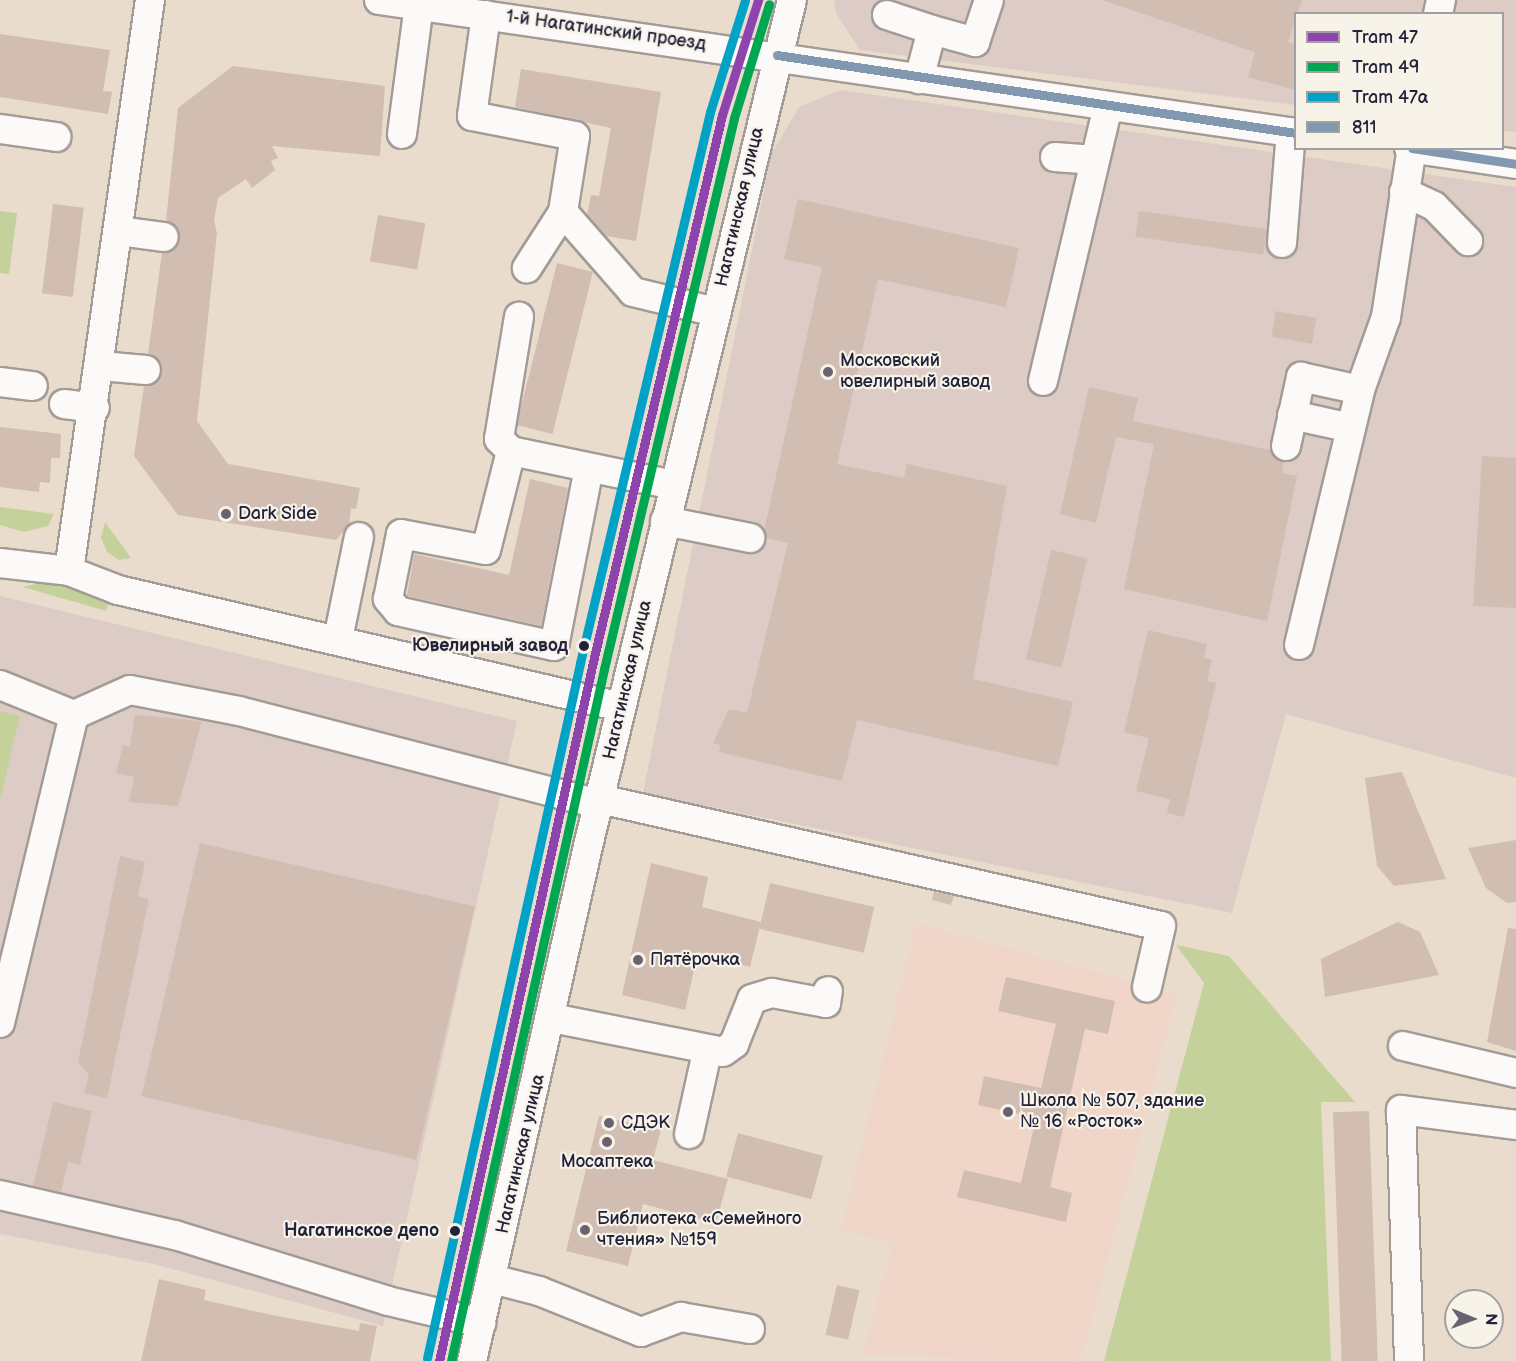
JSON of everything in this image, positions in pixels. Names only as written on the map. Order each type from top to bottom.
[{"type":"street","points":[[69,571],[101,366],[150,0]]},
{"type":"street","name":"1-й Нагатинский проезд","points":[[379,0],[419,5],[537,11],[919,79],[1293,132]]},
{"type":"street","name":"Нагатинская улица","points":[[472,1361],[552,1018],[621,707],[792,0]]},
{"type":"street","points":[[887,15],[975,42],[989,0]]},
{"type":"street","points":[[402,134],[419,5]]},
{"type":"street","points":[[480,9],[472,116],[575,136],[563,212],[527,268]]},
{"type":"street","points":[[919,79],[932,30]]},
{"type":"street","points":[[1043,381],[1108,107]]},
{"type":"street","points":[[0,129],[56,137]]},
{"type":"street","points":[[1282,243],[1293,132]]},
{"type":"street","points":[[1299,645],[1360,390],[1386,317],[1411,150]]},
{"type":"street","points":[[1418,150],[1516,164]]},
{"type":"street","points":[[1055,157],[1095,160]]},
{"type":"street","points":[[1404,192],[1434,206],[1468,241]]},
{"type":"street","points":[[563,212],[633,292],[715,312]]},
{"type":"street","points":[[119,231],[164,237]]},
{"type":"street","points":[[519,317],[498,439],[511,451],[674,486]]},
{"type":"street","points":[[101,366],[146,370]]},
{"type":"street","points":[[1286,446],[1301,377],[1360,390]]},
{"type":"street","points":[[0,382],[33,386]]},
{"type":"street","points":[[64,404],[95,408]]},
{"type":"street","points":[[1292,415],[1351,428]]},
{"type":"street","points":[[511,451],[486,550],[401,534],[388,599],[398,611],[554,646],[588,468]]},
{"type":"street","points":[[665,521],[750,538]]},
{"type":"street","points":[[338,639],[359,537]]},
{"type":"street","points":[[0,563],[69,571],[118,590],[338,639],[621,707]]},
{"type":"street","points":[[0,685],[74,716],[130,690],[261,716],[600,801],[1161,926],[1147,987]]},
{"type":"street","points":[[0,1023],[74,716]]},
{"type":"street","points":[[552,1018],[707,1052],[723,1052],[734,1044],[752,999],[772,993],[826,1003],[828,991]]},
{"type":"street","points":[[1403,1046],[1516,1072]]},
{"type":"street","points":[[689,1134],[707,1052]]},
{"type":"street","points":[[1409,1361],[1401,1110],[1516,1125]]},
{"type":"street","points":[[0,1195],[175,1235],[388,1301],[481,1323]]},
{"type":"street","points":[[492,1279],[539,1291],[641,1332],[681,1317],[750,1329]]},
{"type":"shaded area","points":[[834,0],[1516,0],[1516,132],[1504,131],[1504,12],[1294,12],[1294,105],[860,50],[836,13]]},
{"type":"shaded area","points":[[840,90],[1516,187],[1516,778],[1286,714],[1232,913],[643,793],[771,155],[799,107]]},
{"type":"shaded area","points":[[0,596],[517,721],[383,1326],[154,1264],[0,1234]]},
{"type":"shaded area","name":"Школа № 507, здание № 16 «Росток»","points":[[916,923],[1177,994],[1081,1361],[863,1355],[893,1243],[841,1230]]},
{"type":"green space","points":[[0,211],[17,213],[9,274],[0,273]]},
{"type":"green space","points":[[0,507],[54,514],[48,526],[24,532],[0,525]]},
{"type":"green space","points":[[105,522],[131,558],[119,560],[107,552],[101,537]]},
{"type":"green space","points":[[53,580],[110,597],[106,611],[23,587]]},
{"type":"green space","points":[[0,711],[20,716],[0,800]]},
{"type":"green space","points":[[1176,945],[1229,956],[1355,1102],[1321,1102],[1331,1361],[1104,1361],[1204,983]]},
{"type":"building","points":[[1102,0],[1302,0],[1298,12],[1294,12],[1294,24],[1288,42],[1294,44],[1294,89],[1248,77],[1255,52]]},
{"type":"building","points":[[0,34],[110,50],[103,91],[112,92],[108,114],[0,97]]},
{"type":"building","points":[[233,66],[385,86],[380,156],[272,146],[278,158],[271,161],[275,170],[252,188],[246,179],[218,198],[214,221],[217,233],[197,421],[228,464],[360,488],[356,509],[351,508],[349,525],[336,540],[178,515],[134,456],[144,386],[153,385],[162,372],[161,363],[148,354],[162,253],[177,247],[180,239],[174,224],[166,221],[178,108]]},
{"type":"building","points":[[521,69],[661,92],[636,241],[606,236],[587,215],[591,195],[599,196],[611,128],[515,107]]},
{"type":"building","points":[[798,199],[1019,248],[1006,307],[878,279],[837,464],[904,478],[907,464],[1007,486],[973,679],[1073,702],[1058,766],[857,720],[842,781],[719,752],[721,745],[713,743],[729,709],[747,713],[788,543],[766,538],[764,531],[822,267],[784,259]]},
{"type":"building","points":[[53,204],[84,208],[73,297],[42,293]]},
{"type":"building","points":[[1139,211],[1267,229],[1263,255],[1135,237]]},
{"type":"building","points":[[378,215],[425,223],[417,270],[370,261]]},
{"type":"building","points":[[557,263],[593,272],[552,434],[517,425]]},
{"type":"building","points":[[1276,311],[1316,318],[1312,344],[1271,337]]},
{"type":"building","points":[[1089,387],[1138,398],[1133,421],[1270,450],[1284,462],[1282,473],[1297,476],[1267,621],[1124,589],[1154,444],[1116,437],[1096,523],[1060,514]]},
{"type":"building","points":[[0,427],[61,434],[60,458],[51,458],[50,483],[40,482],[39,492],[0,487]]},
{"type":"building","points":[[1482,456],[1516,458],[1516,608],[1473,606]]},
{"type":"building","points":[[530,479],[568,488],[541,626],[407,596],[414,554],[509,575]]},
{"type":"building","points":[[1051,550],[1087,558],[1062,667],[1026,659]]},
{"type":"building","points":[[1148,630],[1207,644],[1204,658],[1212,660],[1207,681],[1216,683],[1184,817],[1167,813],[1170,799],[1136,791],[1149,738],[1124,732]]},
{"type":"building","points":[[135,715],[202,721],[178,806],[129,802],[134,777],[116,773],[123,745],[130,747]]},
{"type":"building","points":[[1402,772],[1446,879],[1394,886],[1377,866],[1365,778]]},
{"type":"building","points":[[1516,840],[1516,902],[1507,903],[1486,888],[1468,848]]},
{"type":"building","points":[[200,843],[475,906],[416,1160],[142,1096]]},
{"type":"building","points":[[120,856],[145,862],[138,896],[149,899],[107,1098],[84,1093],[89,1075],[78,1062]]},
{"type":"building","points":[[651,863],[708,877],[702,907],[761,922],[750,967],[698,952],[685,1010],[622,995]]},
{"type":"building","points":[[770,883],[874,907],[864,953],[759,929]]},
{"type":"building","points":[[934,892],[954,896],[951,905],[932,900]]},
{"type":"building","points":[[1398,922],[1420,932],[1439,975],[1325,997],[1321,959]]},
{"type":"building","points":[[1508,928],[1516,929],[1516,1051],[1487,1042]]},
{"type":"building","points":[[1006,977],[1115,1001],[1108,1034],[1085,1029],[1050,1187],[1072,1193],[1066,1222],[957,1197],[964,1170],[1021,1183],[1036,1118],[978,1105],[984,1076],[1041,1088],[1056,1024],[998,1011]]},
{"type":"building","points":[[53,1102],[92,1111],[80,1165],[68,1162],[61,1192],[33,1186]]},
{"type":"building","points":[[1369,1111],[1378,1361],[1342,1361],[1333,1112]]},
{"type":"building","points":[[599,1116],[661,1130],[653,1160],[728,1179],[716,1223],[643,1204],[628,1266],[566,1251]]},
{"type":"building","points":[[738,1133],[823,1156],[811,1199],[726,1176]]},
{"type":"building","points":[[159,1279],[206,1290],[204,1300],[277,1316],[359,1331],[360,1323],[377,1326],[370,1361],[141,1361]]},
{"type":"building","points":[[837,1285],[859,1290],[848,1340],[826,1335]]},
{"type":"tram line","name":"47а","points":[[427,1358],[580,663],[710,112],[745,0]]},
{"type":"tram line","name":"47","points":[[439,1361],[592,666],[722,115],[758,0]]},
{"type":"tram line","name":"49","points":[[451,1361],[604,669],[734,118],[769,4]]},
{"type":"transit line","name":"811","points":[[777,55],[1294,133]]},
{"type":"transit line","name":"811","points":[[1425,150],[1516,164]]},
{"type":"place","name":"Московский ювелирный завод","points":[[828,372]]},
{"type":"place","name":"Dark Side","points":[[226,514]]},
{"type":"place","name":"Ювелирный завод","points":[[584,646]]},
{"type":"place","name":"Пятёрочка","points":[[638,960]]},
{"type":"place","name":"Школа № 507, здание № 16 «Росток»","points":[[1008,1112]]},
{"type":"place","name":"СДЭК","points":[[609,1123]]},
{"type":"place","name":"Мосаптека","points":[[607,1142]]},
{"type":"place","name":"Библиотека «Семейного чтения» №159","points":[[585,1230]]},
{"type":"place","name":"Нагатинское депо","points":[[455,1231]]}]
